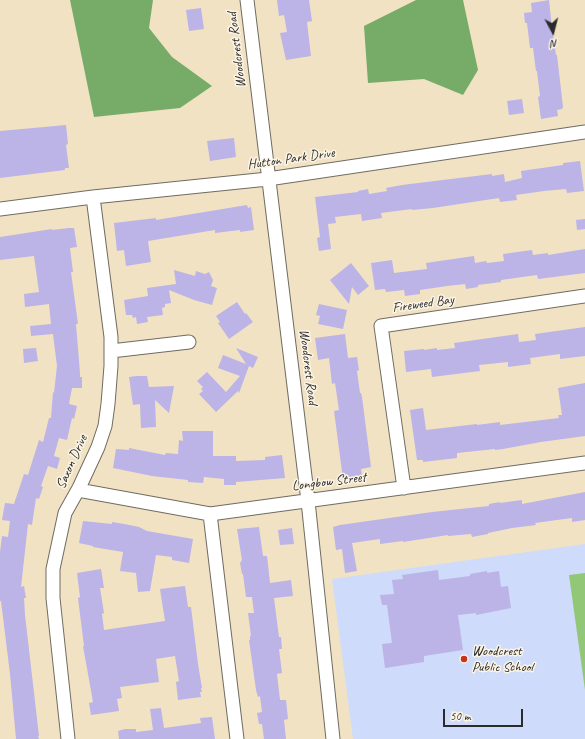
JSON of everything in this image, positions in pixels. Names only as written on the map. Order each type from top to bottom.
[{"type":"street","name":"Woodcrest Road","points":[[247,0],[308,501],[333,739]]},
{"type":"street","name":"Hutton Park Drive","points":[[0,209],[92,197],[268,179],[585,132]]},
{"type":"street","name":"Saxon Drive","points":[[68,739],[53,598],[53,569],[65,514],[78,490],[98,446],[105,426],[108,404],[111,351],[111,337],[92,197]]},
{"type":"street","name":"Fireweed Bay","points":[[404,488],[381,326],[585,296]]},
{"type":"street","points":[[111,351],[189,342]]},
{"type":"street","name":"Longbow Street","points":[[78,490],[210,514],[585,464]]},
{"type":"street","points":[[210,514],[237,739]]},
{"type":"shaded area","name":"Woodcrest Public School","points":[[585,544],[585,739],[353,739],[332,579]]},
{"type":"green space","points":[[70,0],[153,0],[149,28],[172,57],[212,86],[180,108],[94,117]]},
{"type":"green space","points":[[416,0],[463,0],[478,70],[463,95],[424,79],[368,83],[364,26]]},
{"type":"green space","points":[[585,573],[585,690],[569,575]]},
{"type":"building","points":[[277,0],[309,0],[312,21],[307,22],[311,56],[286,60],[280,33],[287,32],[284,15],[279,16]]},
{"type":"building","points":[[549,0],[563,107],[562,109],[557,110],[558,116],[541,119],[537,71],[533,48],[530,48],[527,23],[525,23],[524,13],[532,12],[531,3]]},
{"type":"building","points":[[201,8],[204,29],[189,31],[186,10]]},
{"type":"building","points":[[522,99],[524,113],[509,115],[507,101]]},
{"type":"building","points":[[66,125],[68,144],[66,145],[69,168],[65,168],[65,170],[0,178],[0,131]]},
{"type":"building","points":[[234,138],[236,157],[210,161],[207,141]]},
{"type":"building","points":[[580,161],[584,191],[567,193],[566,189],[544,191],[516,195],[517,200],[500,202],[499,198],[433,208],[381,213],[382,218],[362,221],[361,214],[335,217],[336,223],[328,224],[331,249],[319,251],[317,238],[320,237],[315,197],[358,192],[368,189],[369,194],[387,191],[386,188],[402,185],[492,174],[492,176],[504,174],[505,182],[522,178],[521,171]]},
{"type":"building","points":[[247,205],[248,208],[251,207],[254,230],[215,233],[215,230],[148,241],[151,262],[126,266],[124,250],[117,251],[114,223],[156,218],[156,220]]},
{"type":"building","points":[[585,219],[585,229],[577,230],[576,220]]},
{"type":"building","points":[[74,228],[77,247],[70,248],[73,272],[71,272],[78,324],[76,324],[82,388],[72,388],[69,404],[77,406],[74,419],[72,418],[67,440],[59,438],[54,456],[60,458],[57,469],[48,466],[41,486],[43,487],[39,499],[36,498],[32,525],[28,524],[21,587],[24,586],[26,598],[24,598],[25,615],[39,739],[16,739],[10,674],[0,601],[0,552],[2,536],[8,537],[10,521],[2,520],[5,503],[14,504],[24,474],[28,475],[39,440],[43,442],[49,418],[51,418],[57,366],[53,334],[31,336],[30,326],[51,324],[49,304],[25,307],[24,294],[39,292],[34,256],[0,260],[0,237],[52,229]]},
{"type":"building","points":[[585,249],[585,273],[538,279],[537,275],[501,280],[501,282],[478,285],[478,287],[466,289],[465,284],[447,286],[420,290],[420,294],[405,296],[404,290],[386,292],[385,289],[375,290],[371,263],[392,260],[394,273],[427,269],[426,263],[474,256],[475,263],[486,261],[487,263],[504,261],[503,254],[532,250],[533,255],[548,253],[548,255]]},
{"type":"building","points":[[351,263],[369,286],[358,295],[352,287],[349,304],[330,280]]},
{"type":"building","points":[[174,270],[195,276],[196,271],[205,274],[209,272],[213,280],[211,286],[217,288],[212,305],[194,300],[169,290],[171,303],[165,304],[165,307],[162,308],[163,315],[147,317],[148,322],[137,324],[136,317],[133,318],[132,315],[126,315],[124,300],[148,296],[147,288],[176,284]]},
{"type":"building","points":[[237,302],[245,314],[246,313],[253,322],[229,339],[218,323],[220,322],[216,316]]},
{"type":"building","points":[[319,304],[347,310],[343,329],[318,324],[320,316],[316,315]]},
{"type":"building","points":[[585,327],[585,356],[560,359],[560,354],[530,358],[531,364],[508,367],[508,362],[479,365],[480,371],[432,377],[431,369],[406,372],[404,351],[455,348],[454,343],[518,334],[519,342],[536,340],[535,334]]},
{"type":"building","points":[[345,334],[348,358],[357,357],[359,370],[357,371],[371,467],[361,469],[362,476],[343,479],[334,411],[339,410],[335,383],[332,384],[329,358],[318,360],[315,338]]},
{"type":"building","points":[[36,348],[38,361],[24,363],[23,349]]},
{"type":"building","points":[[236,348],[258,357],[253,368],[249,366],[239,393],[238,391],[216,412],[199,394],[203,391],[201,389],[203,387],[197,381],[207,372],[226,392],[240,376],[218,368],[223,355],[246,364]]},
{"type":"building","points":[[147,376],[149,387],[174,386],[169,413],[155,400],[156,427],[141,428],[140,404],[133,405],[129,377]]},
{"type":"building","points":[[585,383],[585,436],[503,449],[457,453],[457,458],[423,462],[423,460],[417,460],[410,410],[423,408],[426,430],[500,422],[500,425],[559,418],[558,415],[562,415],[558,388]]},
{"type":"building","points":[[182,431],[213,431],[213,456],[236,456],[236,461],[265,460],[265,457],[282,455],[285,478],[236,482],[236,485],[224,485],[224,479],[204,477],[203,483],[188,482],[188,480],[152,476],[113,468],[116,449],[129,450],[129,448],[165,455],[166,453],[178,454],[179,440],[183,441]]},
{"type":"building","points":[[585,492],[585,520],[572,522],[572,518],[535,523],[536,525],[512,528],[472,537],[471,534],[448,535],[380,544],[380,539],[352,543],[357,571],[345,573],[342,549],[336,550],[333,527],[340,525],[432,512],[489,506],[489,504],[500,502],[522,500],[522,504]]},
{"type":"building","points":[[83,521],[112,524],[112,522],[139,527],[147,531],[193,539],[189,563],[172,560],[172,557],[156,555],[150,591],[138,592],[136,573],[120,571],[123,552],[79,543]]},
{"type":"building","points":[[259,527],[263,556],[267,556],[270,583],[291,580],[293,596],[274,598],[282,649],[279,649],[282,673],[277,674],[280,700],[286,700],[288,719],[284,720],[286,739],[264,739],[262,724],[259,724],[257,713],[262,712],[260,696],[258,697],[256,690],[249,640],[251,636],[248,613],[254,613],[252,597],[246,597],[240,563],[242,560],[237,529]]},
{"type":"building","points":[[292,528],[294,544],[280,545],[278,530]]},
{"type":"building","points":[[101,569],[104,588],[100,588],[104,613],[102,614],[104,630],[165,621],[160,589],[185,586],[188,607],[191,607],[202,688],[202,692],[200,692],[201,697],[178,700],[176,682],[179,681],[175,656],[156,659],[159,682],[120,687],[122,698],[117,699],[119,711],[91,715],[89,703],[93,702],[83,646],[77,573]]},
{"type":"building","points":[[438,570],[439,580],[470,576],[470,574],[487,571],[487,573],[499,571],[501,587],[508,586],[511,608],[476,615],[476,613],[458,615],[463,650],[424,656],[424,662],[385,668],[382,644],[392,643],[387,605],[382,605],[380,595],[394,594],[392,580],[403,579],[402,575]]},
{"type":"building","points":[[161,708],[164,728],[201,723],[200,718],[212,717],[215,739],[119,739],[118,731],[125,729],[136,729],[136,732],[153,730],[150,709]]},
{"type":"place","name":"Woodcrest Public School","points":[[464,659]]}]
